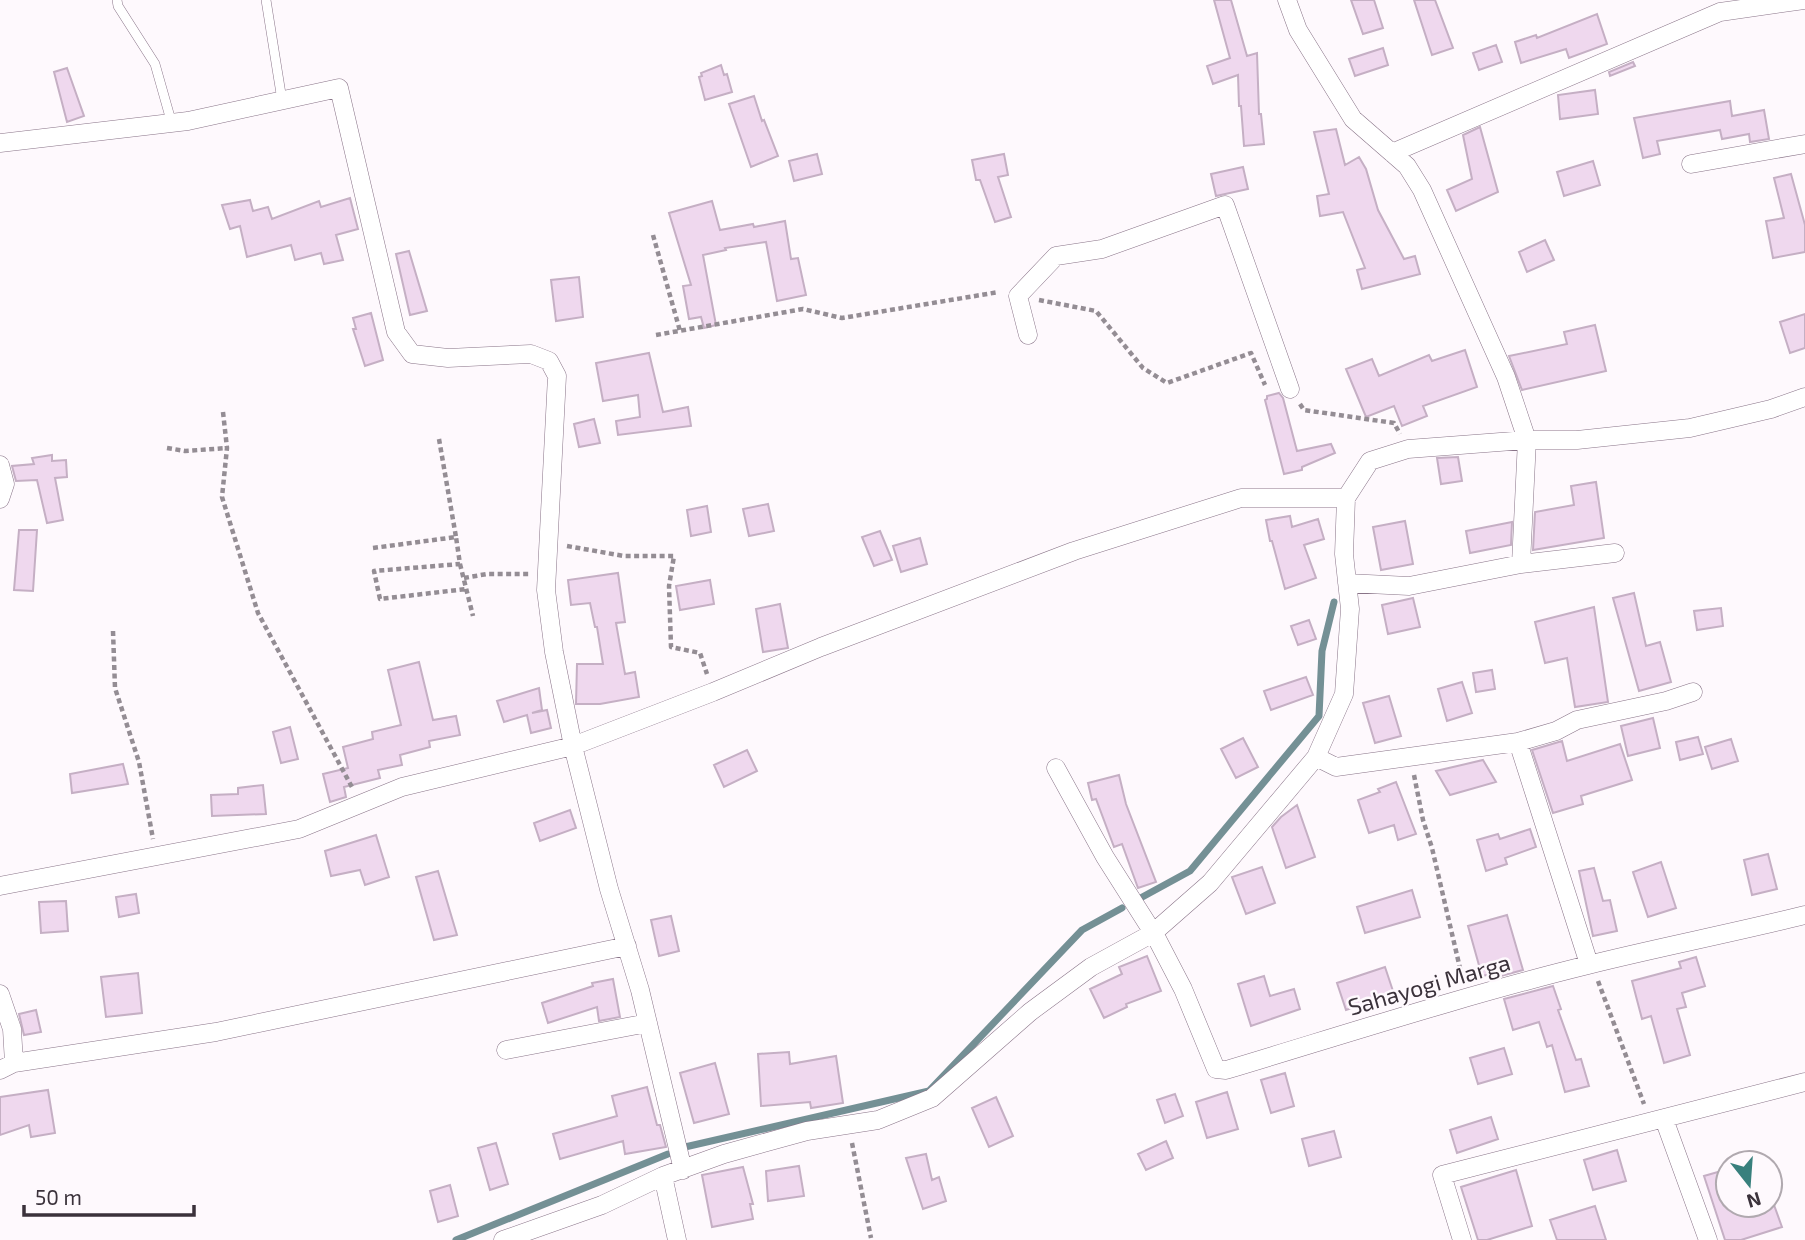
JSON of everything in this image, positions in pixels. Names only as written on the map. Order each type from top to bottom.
[{"type":"street","points":[[1287,0],[1298,30],[1353,119],[1407,166],[1422,190],[1506,377],[1527,440],[1521,564]]},
{"type":"street","points":[[1392,153],[1720,12],[1804,0]]},
{"type":"street","points":[[0,143],[172,124],[339,88],[396,332],[412,354],[448,358],[531,354],[549,361],[557,376],[546,590],[554,652],[573,746],[609,889],[648,1023],[683,1170]]},
{"type":"street","points":[[1691,164],[1805,144]]},
{"type":"street","points":[[1028,335],[1018,296],[1056,256],[1102,249],[1225,205],[1290,388]]},
{"type":"street","points":[[503,1240],[603,1205],[663,1176],[724,1154],[807,1131],[878,1120],[932,1097],[1030,1012],[1091,967],[1153,933],[1210,883],[1316,757],[1343,694],[1350,609],[1344,555],[1346,498],[1370,461],[1408,449],[1527,440],[1577,440],[1690,428],[1771,409],[1805,397]]},
{"type":"street","points":[[0,465],[5,484],[0,499]]},
{"type":"street","points":[[0,886],[299,829],[402,787],[573,746],[821,647],[1074,551],[1241,498],[1346,498]]},
{"type":"street","points":[[1347,583],[1409,586],[1521,564],[1615,553]]},
{"type":"street","points":[[1316,757],[1336,767],[1518,742],[1556,731],[1577,720],[1666,701],[1693,692]]},
{"type":"street","points":[[1518,742],[1589,964]]},
{"type":"street","points":[[1056,768],[1105,856],[1153,933]]},
{"type":"street","name":"Sahayogi Marga","points":[[1153,933],[1183,989],[1216,1069],[1226,1070],[1468,997],[1589,964],[1805,915]]},
{"type":"street","points":[[0,994],[12,1029],[7,1066],[216,1032],[627,946]]},
{"type":"street","points":[[506,1049],[648,1023]]},
{"type":"street","points":[[1461,1240],[1442,1175],[1805,1083]]},
{"type":"street","points":[[1657,1120],[1708,1240]]},
{"type":"street","points":[[663,1176],[677,1240]]},
{"type":"lane","points":[[117,0],[118,6],[155,64],[172,124]]},
{"type":"lane","points":[[266,0],[282,100]]},
{"type":"path","points":[[653,236],[680,331]]},
{"type":"path","points":[[656,335],[803,309],[842,318],[996,292],[1096,311],[1143,368],[1167,383],[1251,353],[1268,391],[1290,388],[1304,410],[1394,422],[1408,449]]},
{"type":"path","points":[[223,412],[227,448],[222,497],[258,613],[362,805]]},
{"type":"path","points":[[439,439],[460,564],[472,616]]},
{"type":"path","points":[[167,448],[185,451],[227,448]]},
{"type":"path","points":[[373,548],[456,537]]},
{"type":"path","points":[[549,542],[624,556],[674,556],[669,586],[671,647],[700,653],[713,692]]},
{"type":"path","points":[[460,564],[374,571],[380,599],[467,589]]},
{"type":"path","points":[[464,578],[487,574],[547,574]]},
{"type":"path","points":[[113,631],[115,688],[139,762],[156,858]]},
{"type":"path","points":[[1411,757],[1423,820],[1468,997]]},
{"type":"path","points":[[1589,964],[1601,985],[1657,1120]]},
{"type":"path","points":[[847,1125],[871,1238]]},
{"type":"building","points":[[1214,0],[1231,0],[1247,56],[1257,53],[1259,114],[1264,144],[1244,146],[1238,75],[1213,84],[1207,66],[1230,58]]},
{"type":"building","points":[[1351,0],[1374,0],[1383,28],[1363,34]]},
{"type":"building","points":[[1414,0],[1435,0],[1453,48],[1432,55]]},
{"type":"building","points":[[1597,14],[1607,44],[1569,58],[1566,49],[1521,63],[1515,42],[1536,35],[1537,38]]},
{"type":"building","points":[[1496,45],[1502,62],[1479,70],[1473,53]]},
{"type":"building","points":[[1383,48],[1388,65],[1355,76],[1349,59]]},
{"type":"building","points":[[1633,62],[1635,66],[1610,76],[1609,72]]},
{"type":"building","points":[[721,65],[724,75],[727,74],[732,92],[705,100],[699,77],[702,76],[701,73]]},
{"type":"building","points":[[67,68],[84,116],[67,122],[54,72]]},
{"type":"building","points":[[1595,90],[1598,114],[1560,119],[1558,95]]},
{"type":"building","points":[[754,96],[778,156],[751,167],[729,104]]},
{"type":"building","points":[[1730,101],[1732,116],[1764,110],[1769,139],[1750,142],[1749,134],[1722,139],[1720,130],[1657,141],[1660,154],[1643,158],[1634,118]]},
{"type":"building","points":[[1480,127],[1498,192],[1456,211],[1447,190],[1472,179],[1463,135]]},
{"type":"building","points":[[1336,129],[1345,165],[1359,157],[1366,169],[1378,210],[1404,259],[1415,256],[1420,274],[1362,289],[1357,270],[1365,268],[1343,212],[1320,216],[1317,196],[1329,194],[1314,132]]},
{"type":"building","points":[[817,154],[822,174],[794,181],[789,161]]},
{"type":"building","points":[[1004,154],[1008,175],[998,177],[1011,217],[995,222],[980,180],[976,180],[972,160]]},
{"type":"building","points":[[1593,161],[1600,185],[1564,196],[1557,172]]},
{"type":"building","points":[[1243,167],[1248,189],[1216,196],[1211,174]]},
{"type":"building","points":[[1791,174],[1805,225],[1805,252],[1773,258],[1766,221],[1784,218],[1774,178]]},
{"type":"building","points":[[350,198],[358,229],[336,235],[343,260],[324,264],[321,253],[295,260],[291,245],[247,257],[240,226],[230,229],[222,205],[250,200],[253,211],[268,207],[272,219],[319,201],[321,207]]},
{"type":"building","points":[[712,201],[720,230],[785,221],[791,259],[798,258],[806,295],[777,301],[766,242],[725,248],[726,250],[703,255],[716,325],[704,328],[701,317],[689,319],[683,286],[691,285],[669,213]]},
{"type":"building","points":[[1545,240],[1554,260],[1527,272],[1519,252]]},
{"type":"building","points":[[409,251],[427,311],[410,315],[396,254]]},
{"type":"building","points":[[579,277],[583,317],[556,321],[551,280]]},
{"type":"building","points":[[371,313],[383,360],[365,366],[353,329],[356,329],[353,318]]},
{"type":"building","points":[[1805,314],[1805,348],[1790,353],[1780,322]]},
{"type":"building","points":[[1595,325],[1606,371],[1522,390],[1509,356],[1567,344],[1564,332]]},
{"type":"building","points":[[1465,350],[1477,387],[1423,406],[1427,416],[1402,426],[1394,406],[1366,417],[1346,369],[1372,359],[1379,376],[1429,355],[1432,361]]},
{"type":"building","points":[[649,353],[663,412],[688,407],[691,426],[618,435],[616,421],[640,417],[638,395],[603,401],[596,363]]},
{"type":"building","points":[[1279,393],[1283,398],[1297,451],[1331,444],[1335,453],[1302,467],[1302,470],[1284,474],[1265,400],[1267,396]]},
{"type":"building","points":[[594,419],[600,443],[579,447],[574,424]]},
{"type":"building","points":[[52,455],[52,461],[66,460],[67,477],[55,478],[63,520],[47,523],[37,480],[16,481],[12,466],[34,464],[32,458]]},
{"type":"building","points":[[1458,457],[1462,481],[1441,484],[1437,458]]},
{"type":"building","points":[[1596,482],[1604,538],[1533,550],[1535,512],[1574,505],[1571,486]]},
{"type":"building","points":[[768,504],[774,531],[749,536],[743,509]]},
{"type":"building","points":[[707,506],[711,532],[691,536],[687,510]]},
{"type":"building","points":[[1290,516],[1292,527],[1318,519],[1324,539],[1304,545],[1316,578],[1285,589],[1266,520]]},
{"type":"building","points":[[1405,521],[1413,564],[1381,570],[1373,527]]},
{"type":"building","points":[[1512,522],[1511,545],[1470,553],[1466,531]]},
{"type":"building","points":[[19,530],[37,530],[33,591],[14,590]]},
{"type":"building","points":[[880,531],[892,560],[874,566],[862,537]]},
{"type":"building","points":[[920,538],[927,564],[901,572],[893,546]]},
{"type":"building","points":[[618,573],[625,622],[616,623],[625,674],[635,672],[639,697],[600,704],[576,704],[577,664],[603,664],[590,603],[571,605],[568,580]]},
{"type":"building","points":[[710,580],[714,604],[680,610],[676,586]]},
{"type":"building","points":[[1634,593],[1646,646],[1660,642],[1671,682],[1639,691],[1613,598]]},
{"type":"building","points":[[1413,598],[1420,627],[1388,634],[1382,605]]},
{"type":"building","points":[[780,604],[788,648],[763,652],[756,609]]},
{"type":"building","points":[[1594,607],[1608,702],[1575,707],[1567,658],[1545,663],[1535,622]]},
{"type":"building","points":[[1721,608],[1723,626],[1697,630],[1694,611]]},
{"type":"building","points":[[1309,620],[1316,639],[1298,645],[1291,626]]},
{"type":"building","points":[[419,662],[433,720],[456,716],[460,735],[429,741],[430,747],[400,755],[402,765],[378,770],[380,778],[344,787],[346,797],[330,802],[323,774],[348,768],[343,747],[373,739],[372,732],[401,725],[388,670]]},
{"type":"building","points":[[1492,670],[1495,689],[1476,692],[1473,673]]},
{"type":"building","points":[[1306,677],[1313,695],[1271,710],[1264,691]]},
{"type":"building","points":[[1462,682],[1472,713],[1447,721],[1438,689]]},
{"type":"building","points":[[539,688],[542,710],[532,713],[547,710],[551,728],[531,733],[527,715],[504,722],[497,701]]},
{"type":"building","points":[[1389,696],[1401,736],[1375,743],[1363,703]]},
{"type":"building","points":[[1653,718],[1660,748],[1628,756],[1621,726]]},
{"type":"building","points":[[290,727],[298,759],[281,763],[273,732]]},
{"type":"building","points":[[1698,737],[1703,754],[1680,760],[1676,742]]},
{"type":"building","points":[[1243,738],[1258,767],[1236,778],[1221,749]]},
{"type":"building","points":[[1731,739],[1738,761],[1712,769],[1705,747]]},
{"type":"building","points":[[1562,741],[1567,761],[1620,744],[1632,780],[1581,796],[1583,804],[1553,813],[1532,750]]},
{"type":"building","points":[[747,750],[757,771],[724,787],[714,765]]},
{"type":"building","points":[[1483,760],[1496,782],[1450,795],[1436,771]]},
{"type":"building","points":[[123,764],[128,784],[72,793],[70,774]]},
{"type":"building","points":[[1119,775],[1126,804],[1156,882],[1138,888],[1122,844],[1114,847],[1096,799],[1092,800],[1088,783]]},
{"type":"building","points":[[1396,782],[1416,834],[1398,840],[1394,825],[1369,833],[1358,800],[1380,792],[1378,789]]},
{"type":"building","points":[[263,785],[266,814],[212,816],[211,795],[238,794],[238,788]]},
{"type":"building","points":[[1297,805],[1315,857],[1286,868],[1272,827]]},
{"type":"building","points":[[570,810],[576,828],[540,841],[534,823]]},
{"type":"building","points":[[1530,829],[1536,847],[1505,858],[1507,864],[1486,871],[1477,840],[1498,834],[1500,839]]},
{"type":"building","points":[[376,835],[389,877],[365,885],[360,870],[331,876],[325,851]]},
{"type":"building","points":[[1768,854],[1777,889],[1752,895],[1744,860]]},
{"type":"building","points":[[1661,862],[1676,908],[1648,917],[1633,872]]},
{"type":"building","points":[[1262,867],[1275,903],[1246,914],[1232,877]]},
{"type":"building","points":[[1594,868],[1603,901],[1610,900],[1617,931],[1593,936],[1579,871]]},
{"type":"building","points":[[438,871],[457,935],[434,940],[416,877]]},
{"type":"building","points":[[1412,890],[1420,917],[1365,933],[1357,907]]},
{"type":"building","points":[[136,894],[139,913],[119,917],[116,897]]},
{"type":"building","points":[[66,901],[68,931],[41,933],[39,902]]},
{"type":"building","points":[[1507,915],[1523,970],[1497,977],[1496,973],[1482,976],[1468,926]]},
{"type":"building","points":[[671,916],[679,951],[659,956],[651,920]]},
{"type":"building","points":[[1147,956],[1161,991],[1126,1004],[1127,1007],[1104,1018],[1090,989],[1122,974],[1119,967]]},
{"type":"building","points":[[1696,957],[1705,986],[1682,993],[1686,1007],[1677,1009],[1690,1055],[1664,1063],[1651,1016],[1642,1019],[1632,981],[1681,968],[1679,962]]},
{"type":"building","points":[[1385,967],[1394,994],[1346,1010],[1337,983]]},
{"type":"building","points":[[138,973],[142,1013],[106,1017],[101,977]]},
{"type":"building","points":[[1264,976],[1270,996],[1294,989],[1300,1009],[1251,1026],[1238,984]]},
{"type":"building","points":[[613,979],[620,1017],[599,1021],[597,1007],[548,1023],[542,1003],[593,986],[592,983]]},
{"type":"building","points":[[1553,986],[1561,1009],[1558,1010],[1576,1060],[1581,1059],[1589,1086],[1565,1092],[1552,1045],[1547,1047],[1539,1022],[1513,1030],[1504,999]]},
{"type":"building","points":[[36,1010],[41,1032],[24,1035],[19,1014]]},
{"type":"building","points":[[1504,1048],[1512,1074],[1478,1084],[1470,1058]]},
{"type":"building","points":[[789,1052],[790,1064],[836,1056],[843,1103],[811,1108],[810,1102],[761,1106],[758,1054]]},
{"type":"building","points":[[715,1063],[729,1114],[694,1123],[680,1073]]},
{"type":"building","points":[[1285,1073],[1294,1106],[1271,1113],[1261,1080]]},
{"type":"building","points":[[647,1087],[666,1147],[625,1154],[623,1141],[560,1159],[553,1134],[617,1116],[612,1096]]},
{"type":"building","points":[[48,1090],[55,1133],[31,1137],[29,1125],[0,1135],[0,1097]]},
{"type":"building","points":[[1227,1092],[1238,1129],[1207,1138],[1196,1102]]},
{"type":"building","points":[[1175,1094],[1183,1116],[1165,1123],[1157,1100]]},
{"type":"building","points":[[996,1097],[1013,1136],[989,1147],[972,1108]]},
{"type":"building","points":[[1491,1117],[1498,1139],[1457,1153],[1450,1130]]},
{"type":"building","points":[[1334,1131],[1341,1157],[1309,1166],[1302,1139]]},
{"type":"building","points":[[1166,1141],[1173,1158],[1146,1170],[1138,1154]]},
{"type":"building","points":[[496,1143],[508,1184],[490,1190],[478,1148]]},
{"type":"building","points":[[1617,1150],[1626,1181],[1593,1190],[1584,1160]]},
{"type":"building","points":[[926,1154],[932,1180],[939,1177],[946,1201],[923,1209],[906,1158]]},
{"type":"building","points":[[799,1166],[804,1196],[768,1201],[766,1171]]},
{"type":"building","points":[[743,1167],[753,1204],[750,1204],[753,1219],[712,1227],[702,1175]]},
{"type":"building","points":[[1516,1170],[1532,1226],[1487,1240],[1478,1240],[1461,1187]]},
{"type":"building","points":[[1714,1173],[1714,1206],[1704,1176]]},
{"type":"building","points":[[450,1185],[458,1216],[438,1222],[430,1191]]},
{"type":"building","points":[[1595,1206],[1606,1240],[1557,1240],[1550,1220]]},
{"type":"building","points":[[1718,1219],[1779,1219],[1782,1227],[1741,1240],[1725,1240]]},
{"type":"waterway","points":[[1135,901],[1190,871],[1319,716],[1322,651],[1334,602]]},
{"type":"waterway","points":[[685,1147],[929,1091],[1082,930],[1122,908]]},
{"type":"waterway","points":[[456,1240],[668,1154]]}]
